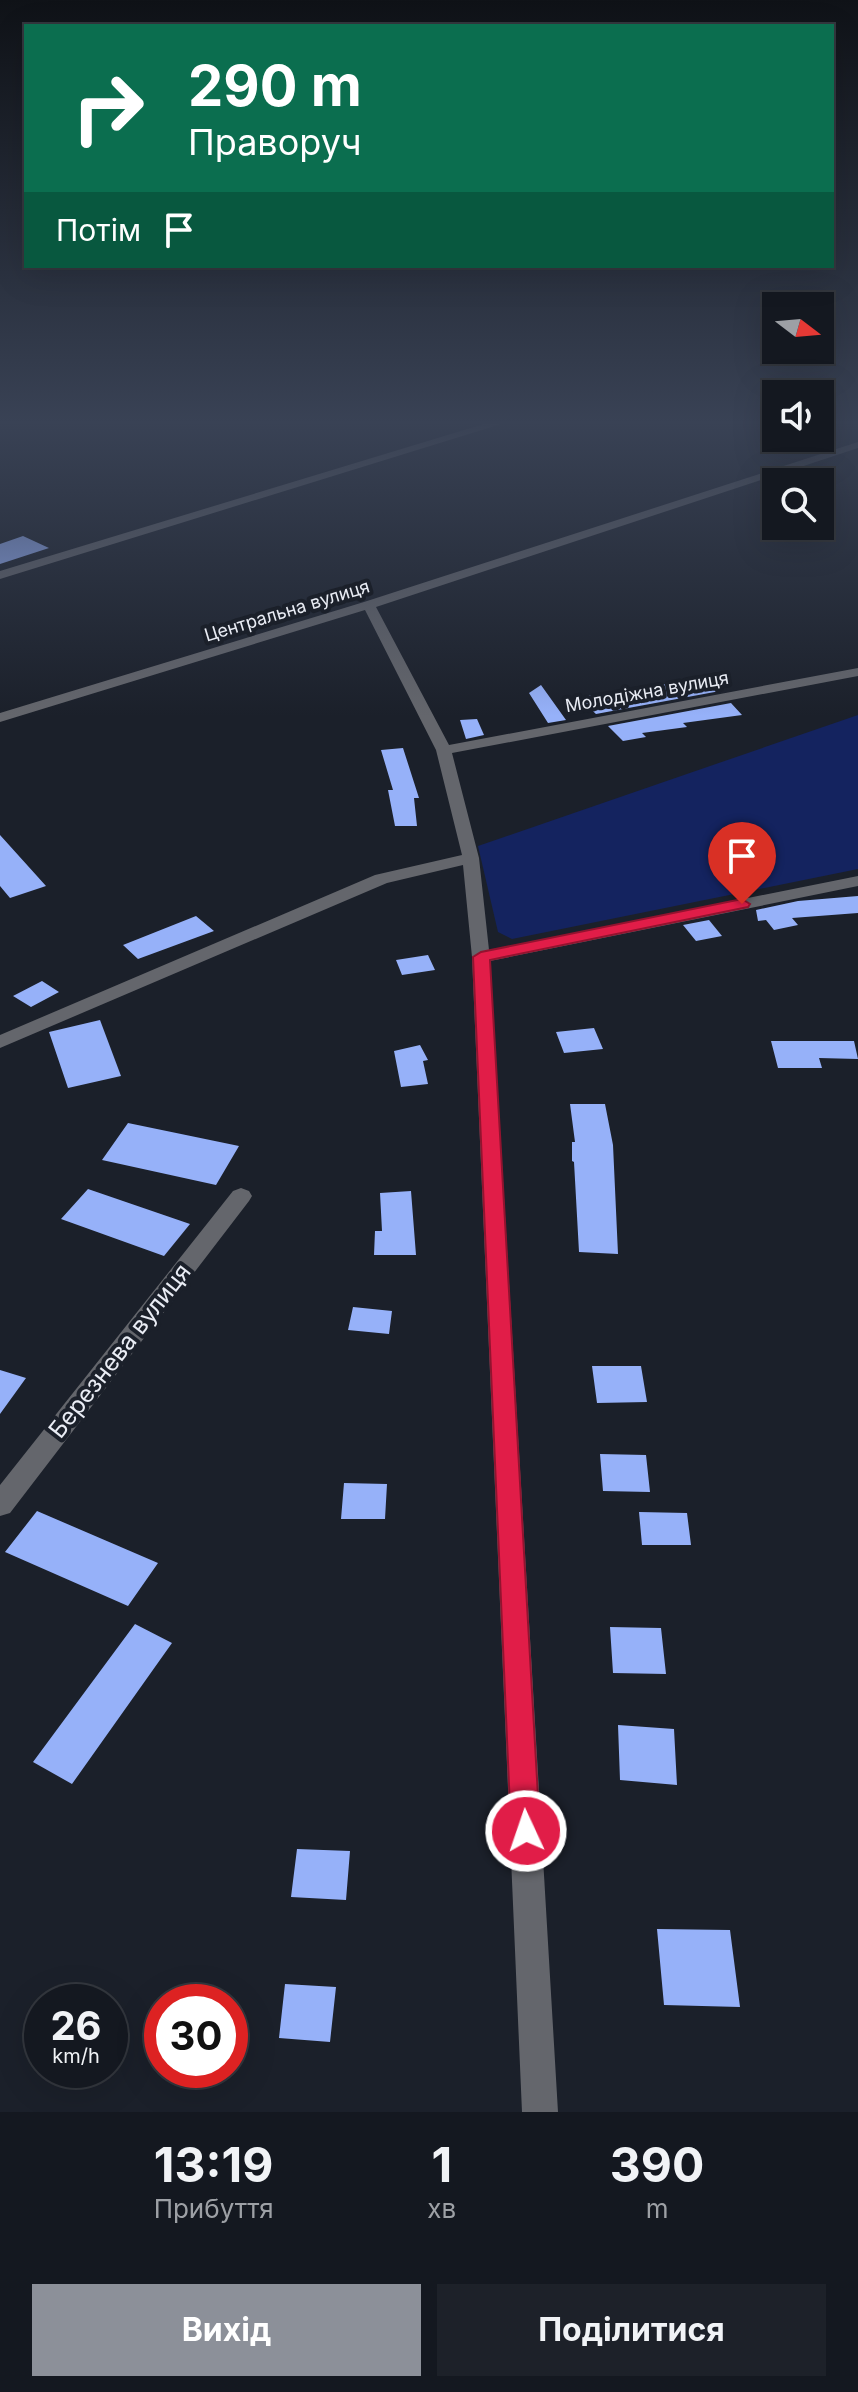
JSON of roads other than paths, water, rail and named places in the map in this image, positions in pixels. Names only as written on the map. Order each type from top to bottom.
[{"type":"street","points":[[0,575],[185,519]]},
{"type":"street","name":"Центральна вулиця","points":[[0,718],[369,605],[633,519]]},
{"type":"street","points":[[369,605],[444,750],[471,858],[481,957],[540,2112]]},
{"type":"street","name":"Молодіжна вулиця","points":[[444,750],[858,672]]},
{"type":"street","points":[[4,1040],[381,879],[471,858]]},
{"type":"street","points":[[481,957],[858,881]]},
{"type":"street","name":"Березнева вулиця","points":[[0,1505],[241,1196]]}]
